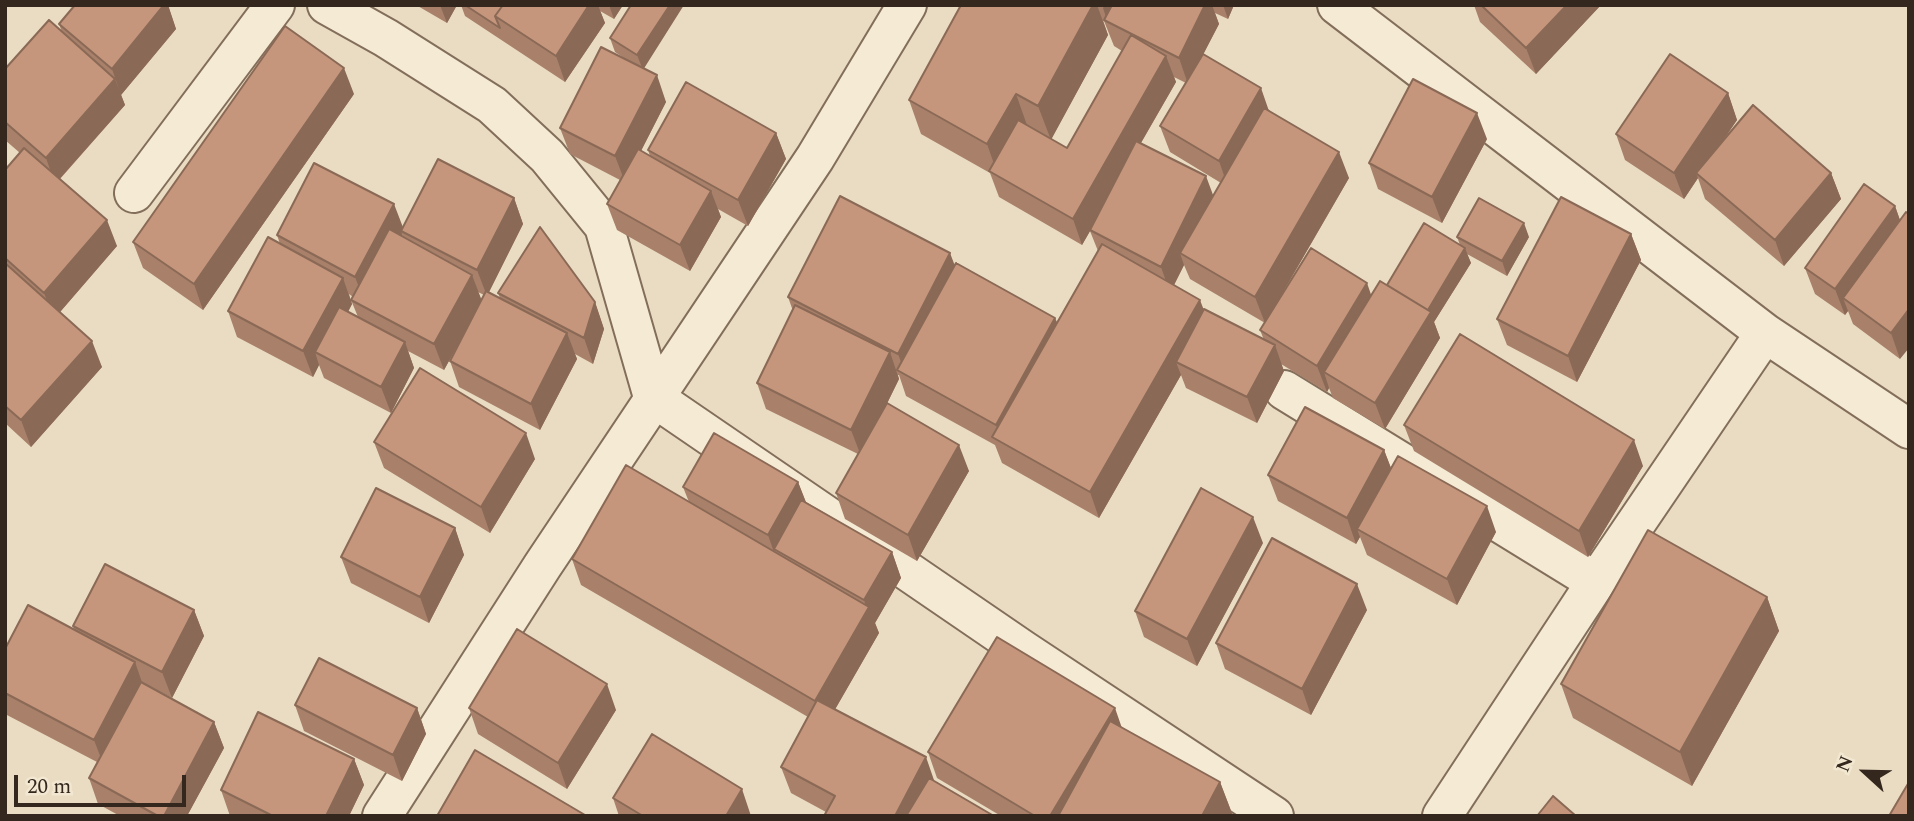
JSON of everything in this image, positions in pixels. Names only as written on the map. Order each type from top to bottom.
[{"type":"street","points":[[134,192],[275,5]]},
{"type":"street","points":[[327,5],[386,38],[492,105],[547,156],[604,226],[653,397],[1023,650],[1274,816]]},
{"type":"street","points":[[382,816],[653,397],[815,158],[907,5]]},
{"type":"street","points":[[1337,5],[1765,333],[1909,429]]},
{"type":"street","points":[[1442,816],[1765,333]]},
{"type":"street","points":[[1284,390],[1596,582]]},
{"type":"building","points":[[75,5],[164,5],[112,69],[59,24]]},
{"type":"building","points":[[465,5],[503,5],[495,16],[500,28]]},
{"type":"building","points":[[503,5],[589,5],[556,56],[495,16]]},
{"type":"building","points":[[631,5],[670,5],[637,55],[610,38]]},
{"type":"building","points":[[961,5],[1093,5],[1038,106],[1016,94],[987,144],[909,100]]},
{"type":"building","points":[[1112,5],[1205,5],[1179,58],[1104,20]]},
{"type":"building","points":[[1481,5],[1567,5],[1526,48]]},
{"type":"building","points":[[49,20],[115,79],[46,158],[5,122],[5,69]]},
{"type":"building","points":[[285,26],[344,68],[194,284],[133,242]]},
{"type":"building","points":[[1131,35],[1166,56],[1073,219],[989,171],[1018,120],[1067,148]]},
{"type":"building","points":[[601,47],[657,75],[615,156],[560,128]]},
{"type":"building","points":[[1203,54],[1261,88],[1219,161],[1160,126]]},
{"type":"building","points":[[1670,54],[1728,93],[1674,173],[1616,134]]},
{"type":"building","points":[[1413,79],[1477,113],[1432,197],[1369,163]]},
{"type":"building","points":[[686,82],[776,133],[738,200],[648,150]]},
{"type":"building","points":[[1753,105],[1831,173],[1775,240],[1696,173]]},
{"type":"building","points":[[1264,108],[1339,152],[1255,297],[1180,253]]},
{"type":"building","points":[[1136,141],[1206,176],[1161,267],[1090,230]]},
{"type":"building","points":[[24,148],[107,220],[44,293],[5,258],[5,170]]},
{"type":"building","points":[[638,149],[711,191],[680,245],[607,204]]},
{"type":"building","points":[[438,159],[514,198],[477,270],[401,231]]},
{"type":"building","points":[[314,163],[394,204],[355,277],[277,235]]},
{"type":"building","points":[[1864,184],[1895,206],[1835,289],[1805,268]]},
{"type":"building","points":[[840,196],[950,253],[898,354],[788,297]]},
{"type":"building","points":[[1561,197],[1631,234],[1568,356],[1497,319]]},
{"type":"building","points":[[1479,198],[1524,223],[1502,261],[1457,237]]},
{"type":"building","points":[[1906,212],[1909,214],[1909,309],[1891,333],[1843,298]]},
{"type":"building","points":[[1424,223],[1465,248],[1428,310],[1387,285]]},
{"type":"building","points":[[540,227],[595,302],[584,338],[498,293]]},
{"type":"building","points":[[389,229],[472,275],[434,344],[351,300]]},
{"type":"building","points":[[268,237],[343,278],[303,351],[228,311]]},
{"type":"building","points":[[1102,244],[1200,300],[1090,492],[992,437]]},
{"type":"building","points":[[1311,248],[1367,283],[1317,366],[1260,330]]},
{"type":"building","points":[[5,263],[92,341],[21,420],[5,406]]},
{"type":"building","points":[[956,263],[1055,318],[996,425],[897,370]]},
{"type":"building","points":[[1380,281],[1431,312],[1375,403],[1324,372]]},
{"type":"building","points":[[486,291],[567,333],[531,404],[450,361]]},
{"type":"building","points":[[795,305],[890,352],[851,430],[757,383]]},
{"type":"building","points":[[339,307],[405,342],[381,387],[315,352]]},
{"type":"building","points":[[1204,309],[1275,345],[1247,397],[1176,362]]},
{"type":"building","points":[[1460,334],[1634,440],[1579,531],[1404,425]]},
{"type":"building","points":[[420,368],[526,433],[481,507],[374,442]]},
{"type":"building","points":[[887,403],[959,445],[908,535],[836,493]]},
{"type":"building","points":[[1305,407],[1384,450],[1347,518],[1268,475]]},
{"type":"building","points":[[714,433],[798,482],[768,535],[683,487]]},
{"type":"building","points":[[1398,456],[1487,506],[1447,579],[1357,529]]},
{"type":"building","points":[[626,465],[869,607],[815,701],[572,559]]},
{"type":"building","points":[[376,488],[455,528],[420,597],[341,557]]},
{"type":"building","points":[[1201,488],[1253,517],[1187,639],[1135,611]]},
{"type":"building","points":[[801,500],[892,552],[864,600],[774,549]]},
{"type":"building","points":[[1648,530],[1767,597],[1680,752],[1561,684]]},
{"type":"building","points":[[1272,538],[1357,584],[1302,689],[1216,643]]},
{"type":"building","points":[[105,564],[194,610],[162,672],[73,626]]},
{"type":"building","points":[[28,605],[135,662],[94,740],[5,693],[5,649]]},
{"type":"building","points":[[517,629],[607,684],[558,763],[469,708]]},
{"type":"building","points":[[997,637],[1115,708],[1050,816],[1035,816],[928,752]]},
{"type":"building","points":[[319,658],[417,708],[393,755],[295,705]]},
{"type":"building","points":[[141,682],[214,722],[164,816],[158,816],[89,778]]},
{"type":"building","points":[[817,700],[926,757],[895,816],[824,816],[835,796],[781,767]]},
{"type":"building","points":[[258,712],[354,759],[326,816],[273,816],[221,790]]},
{"type":"building","points":[[1110,721],[1220,782],[1202,816],[1058,816]]},
{"type":"building","points":[[652,734],[742,789],[726,816],[643,816],[613,798]]},
{"type":"building","points":[[475,750],[585,815],[437,816]]},
{"type":"building","points":[[929,778],[994,816],[906,816]]},
{"type":"building","points":[[1909,782],[1909,816],[1889,816]]},
{"type":"building","points":[[1553,796],[1576,816],[1537,816]]}]
